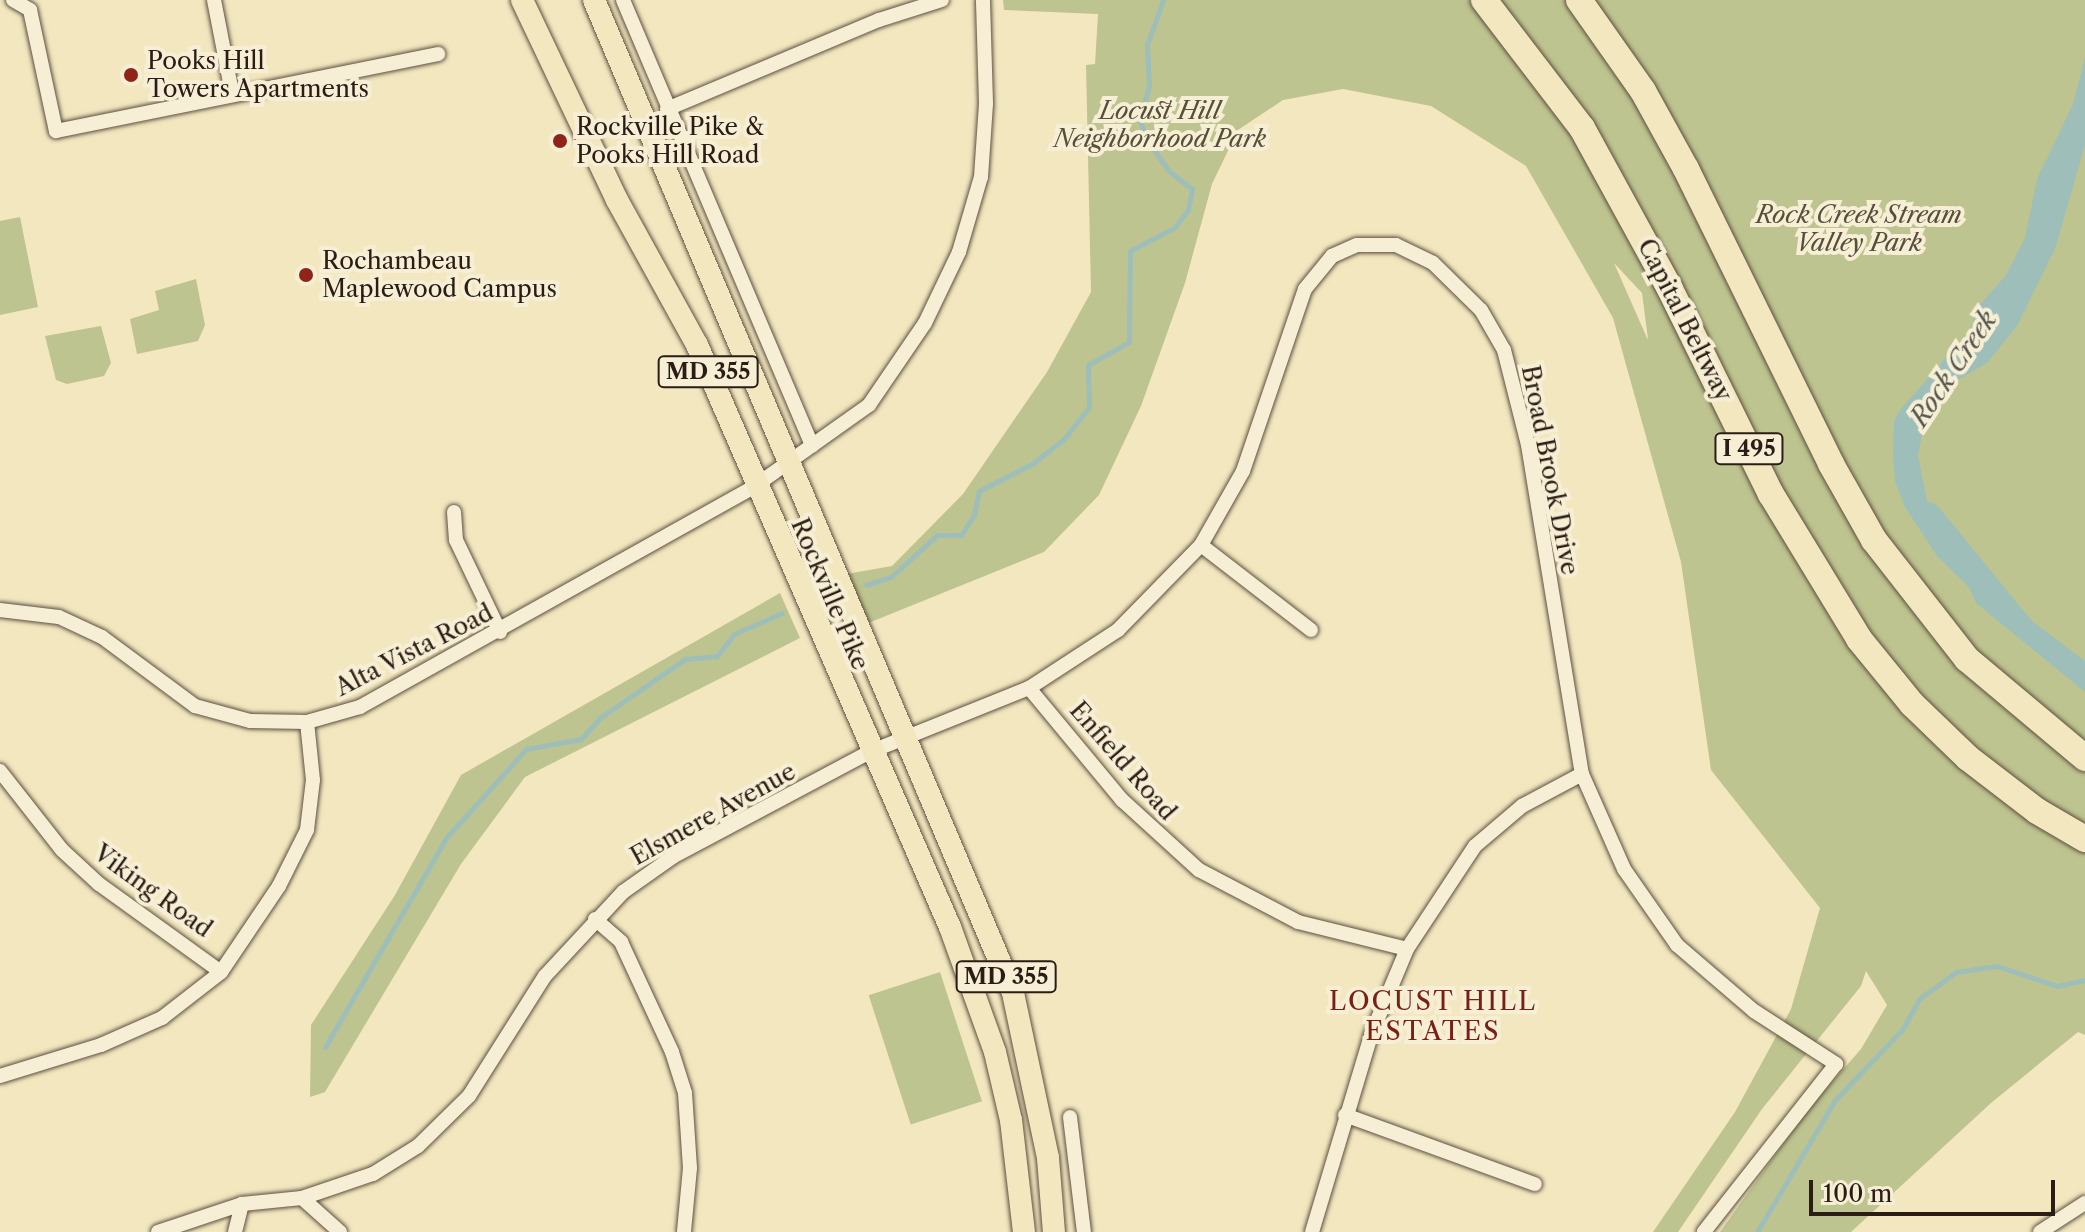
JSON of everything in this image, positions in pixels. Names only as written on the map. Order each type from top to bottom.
[{"type":"highway","name":"Capital Beltway","points":[[1484,0],[1582,128],[1670,289],[1771,494],[1859,639],[1912,704],[1968,758],[2085,839]]},
{"type":"highway","name":"I 495","points":[[1579,0],[1643,91],[1679,156],[1874,540],[1967,659],[2085,758]]},
{"type":"main road","name":"Rockville Pike","points":[[594,0],[1013,993],[1048,1158],[1054,1232]]},
{"type":"main road","name":"Rockville Pike","points":[[522,1],[617,200],[697,345],[870,752],[950,927],[995,1052],[1011,1120],[1024,1232]]},
{"type":"street","points":[[13,0],[30,10],[56,131],[232,93],[438,54]]},
{"type":"street","points":[[214,0],[232,93]]},
{"type":"street","points":[[623,0],[812,446]]},
{"type":"street","points":[[667,109],[879,20],[942,0]]},
{"type":"street","name":"Alta Vista Road","points":[[0,610],[59,617],[102,637],[195,706],[250,721],[307,722],[360,707],[500,632],[755,486],[869,405],[925,323],[959,252],[981,177],[986,103],[983,0]]},
{"type":"street","name":"Broad Brook Drive","points":[[1029,688],[1118,630],[1201,545],[1243,471],[1305,289],[1332,256],[1357,245],[1396,245],[1433,263],[1481,310],[1514,378],[1582,774],[1624,869],[1677,945],[1754,1011],[1836,1064],[1704,1232]]},
{"type":"street","points":[[454,512],[456,540],[500,632]]},
{"type":"street","points":[[1201,545],[1311,630]]},
{"type":"street","name":"Elsmere Avenue","points":[[158,1232],[242,1204],[302,1198],[373,1174],[418,1146],[451,1116],[545,976],[623,892],[674,856],[870,752],[1029,688]]},
{"type":"street","name":"Enfield Road","points":[[1029,688],[1122,800],[1199,870],[1298,922],[1407,949]]},
{"type":"street","points":[[0,1076],[101,1045],[162,1018],[221,972],[279,886],[307,830],[313,780],[307,722]]},
{"type":"street","name":"Viking Road","points":[[0,771],[62,850],[99,884],[221,972]]},
{"type":"street","points":[[1312,1232],[1345,1115],[1407,949],[1475,846],[1522,806],[1582,774]]},
{"type":"street","points":[[595,919],[621,942],[672,1052],[685,1093],[690,1168],[684,1232]]},
{"type":"street","points":[[1345,1115],[1535,1184]]},
{"type":"street","points":[[1070,1117],[1084,1232]]},
{"type":"street","points":[[302,1198],[340,1232]]},
{"type":"street","points":[[2040,1232],[2085,1203]]},
{"type":"street","points":[[235,1232],[242,1204]]},
{"type":"green space","name":"Rock Creek Stream Valley Park","points":[[1003,0],[2085,0],[2085,1035],[2078,1032],[1991,1103],[1851,1232],[1720,1232],[1806,1112],[1861,1049],[1887,1005],[1866,971],[1861,986],[1762,1109],[1678,1232],[1653,1232],[1735,1112],[1791,1009],[1820,908],[1711,770],[1681,562],[1613,318],[1526,166],[1431,106],[1343,89],[1283,100],[1238,130],[1212,184],[1185,283],[1141,406],[1099,495],[1044,552],[861,626],[835,576],[892,566],[963,494],[1047,372],[1091,292],[1086,65],[1095,64],[1098,14],[1004,10]],"holes":[[[1614,263],[1642,293],[1648,339]]]},
{"type":"green space","points":[[20,217],[38,307],[0,315],[0,221]]},
{"type":"green space","points":[[196,279],[205,325],[198,341],[137,354],[130,319],[159,310],[155,291]]},
{"type":"green space","points":[[101,326],[111,363],[104,376],[67,384],[56,380],[45,336]]},
{"type":"green space","points":[[780,593],[800,638],[525,777],[461,864],[325,1092],[310,1097],[311,1025],[395,895],[461,775]]},
{"type":"green space","points":[[940,972],[982,1101],[911,1125],[869,995]]},
{"type":"water","name":"Rock Creek","points":[[2085,57],[2085,145],[2055,249],[2017,326],[1987,363],[1952,383],[1923,430],[1918,455],[1927,501],[1937,505],[2032,621],[2085,661],[2085,692],[1976,603],[1969,587],[1937,556],[1905,507],[1895,481],[1893,453],[1894,421],[1900,410],[1970,330],[1977,308],[2006,275],[2025,238],[2037,179],[2073,104]]},
{"type":"waterway","points":[[866,585],[891,577],[937,535],[961,535],[974,515],[979,491],[1032,464],[1064,439],[1089,407],[1088,365],[1129,342],[1130,251],[1175,227],[1188,210],[1192,189],[1169,171],[1146,139],[1140,121],[1149,85],[1147,45],[1163,0]]},
{"type":"waterway","points":[[325,1047],[446,838],[526,749],[581,739],[601,717],[685,659],[717,656],[734,634],[782,613]]},
{"type":"waterway","points":[[1757,1232],[1835,1100],[1902,1030],[1919,999],[1956,972],[1997,966],[2057,986],[2085,980]]},
{"type":"place","name":"Pooks Hill Towers Apartments","points":[[131,75]]},
{"type":"place","name":"Rockville Pike & Pooks Hill Road","points":[[560,141]]},
{"type":"place","name":"Rochambeau Maplewood Campus","points":[[306,275]]},
{"type":"district","name":"LOCUST HILL ESTATES","points":[[1433,1017]]},
{"type":"park label","name":"Locust Hill Neighborhood Park","points":[[1160,125]]}]
